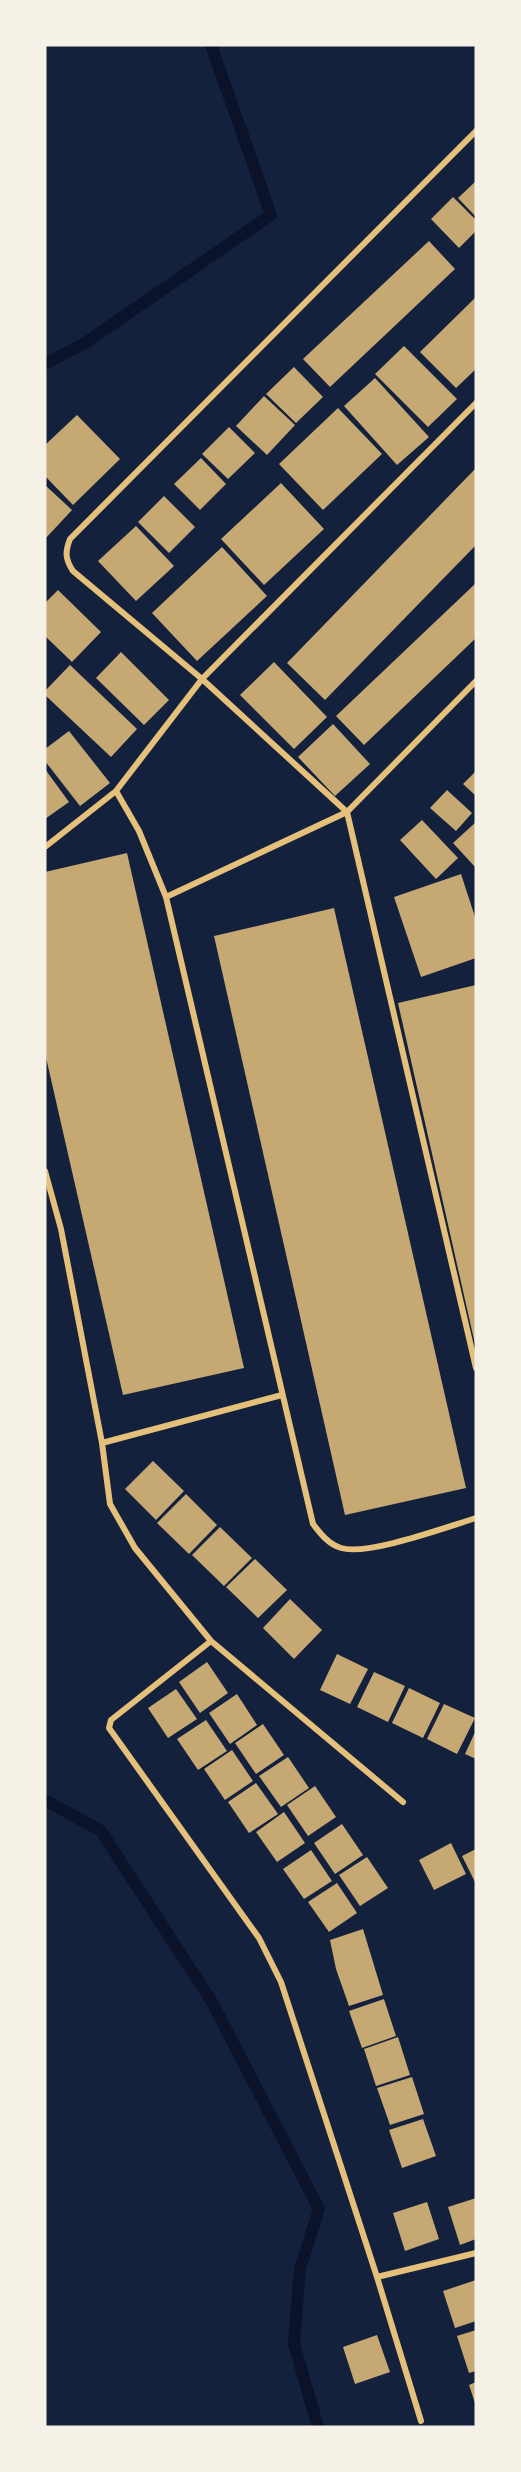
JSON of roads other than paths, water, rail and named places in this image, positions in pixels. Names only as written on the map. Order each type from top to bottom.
[{"type":"street","points":[[476,131],[70,539],[66,552],[73,571],[202,679],[347,812],[476,1368]]},
{"type":"street","points":[[45,847],[116,790],[202,679],[476,403]]},
{"type":"street","points":[[166,897],[347,812],[476,681]]},
{"type":"street","points":[[116,790],[139,831],[166,897],[313,1524],[328,1542],[342,1548],[362,1550],[476,1518]]},
{"type":"street","points":[[45,1171],[61,1228],[102,1443],[110,1504],[135,1548],[211,1641],[403,1802]]},
{"type":"street","points":[[102,1443],[282,1395]]},
{"type":"street","points":[[211,1641],[111,1720],[109,1728],[259,1938],[281,1982],[377,2277],[421,2421]]},
{"type":"street","points":[[377,2277],[476,2253]]},
{"type":"waterway","points":[[45,364],[85,343],[271,215],[211,45]]},
{"type":"waterway","points":[[45,1800],[101,1831],[212,2002],[319,2209],[300,2269],[294,2344],[318,2427]]}]
